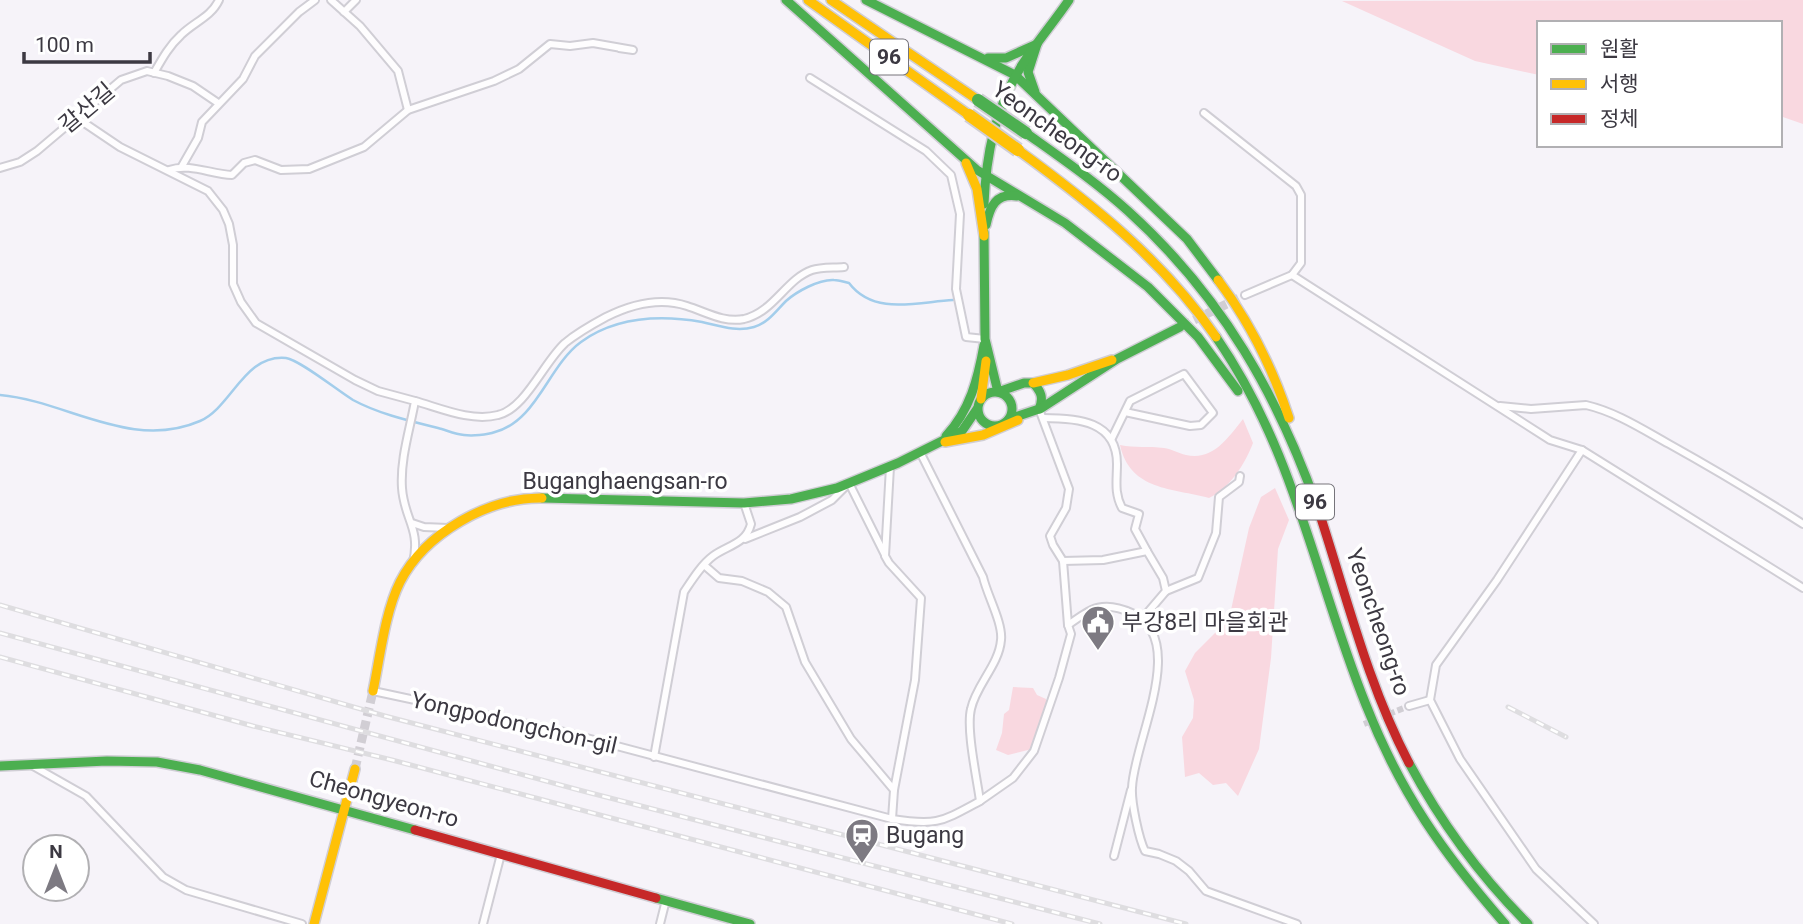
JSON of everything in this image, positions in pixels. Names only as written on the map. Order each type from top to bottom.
[{"type":"main road","points":[[786,0],[985,176],[1092,241],[1152,291],[1222,363],[1292,486]]},
{"type":"main road","name":"Yeoncheong-ro","points":[[808,0],[1062,182],[1116,226],[1156,264],[1187,299],[1222,346],[1280,455],[1347,654],[1379,737],[1405,790],[1439,843],[1505,924]]},
{"type":"main road","name":"Yeoncheong-ro","points":[[831,0],[1026,133],[1128,211],[1171,253],[1238,338],[1282,419],[1305,472],[1363,649],[1393,729],[1420,785],[1485,877],[1528,924]]},
{"type":"main road","points":[[866,0],[1015,75],[1186,239],[1223,287],[1253,335],[1280,391],[1305,472]]},
{"type":"main road","points":[[992,426],[983,422],[979,404],[986,344],[985,176],[992,138],[1015,75],[1069,0]]},
{"type":"main road","points":[[981,57],[1006,58],[1037,44]]},
{"type":"main road","points":[[1037,44],[1028,72],[1038,99]]},
{"type":"main road","points":[[958,151],[972,172],[984,236]]},
{"type":"main road","points":[[984,236],[992,202],[1009,194],[1023,197]]},
{"type":"main road","points":[[986,344],[999,378],[1006,385],[1017,385],[1069,375],[1117,359],[1180,327]]},
{"type":"main road","points":[[986,344],[998,392],[1007,397],[1012,405],[1009,419]]},
{"type":"main road","points":[[940,443],[965,414],[986,344]]},
{"type":"main road","points":[[940,443],[966,441],[1041,414],[1117,359]]},
{"type":"main road","points":[[1033,383],[1042,395],[1041,414]]},
{"type":"main road","points":[[940,443],[962,431],[988,393],[1017,385]]},
{"type":"main road","points":[[940,443],[1001,425],[1009,419],[1041,414]]},
{"type":"main road","name":"Buganghaengsan-ro","points":[[373,691],[400,582],[412,564],[449,528],[478,511],[526,498],[744,503],[791,499],[849,483],[940,443]]},
{"type":"main road","name":"Cheongyeon-ro","points":[[0,766],[107,761],[158,762],[200,770],[750,924]]},
{"type":"main road","points":[[314,924],[355,769]]},
{"type":"street","points":[[218,103],[193,86],[154,73],[166,52],[183,33],[204,19],[219,0]]},
{"type":"street","points":[[182,166],[198,138],[202,122],[243,79],[255,56],[299,12],[315,0]]},
{"type":"street","points":[[331,0],[398,71],[408,110]]},
{"type":"street","points":[[344,12],[356,0]]},
{"type":"street","points":[[169,170],[182,166],[232,175],[244,163],[255,160],[281,170],[309,169],[364,147],[408,110],[494,81],[519,69],[550,44],[570,46],[593,43],[633,50],[619,48]]},
{"type":"street","name":"갈산길","points":[[0,169],[20,162],[37,151],[121,80],[147,71],[154,73]]},
{"type":"street","points":[[810,78],[926,151],[951,175],[960,214],[956,289],[966,337],[986,344]]},
{"type":"street","points":[[1204,113],[1296,186],[1303,206],[1301,263],[1292,275],[1245,295]]},
{"type":"street","points":[[76,118],[120,147],[208,191],[223,210],[229,224],[233,245],[233,284],[241,302],[256,323],[378,391],[414,404],[473,417],[496,416],[510,411],[566,343],[605,317],[648,302],[684,305],[723,319],[744,319],[771,306],[797,280],[812,270],[844,267]]},
{"type":"street","points":[[1292,275],[1550,440],[1582,450],[1803,588]]},
{"type":"street","points":[[1112,438],[1130,401],[1184,374],[1213,413],[1201,425],[1190,426],[1125,412]]},
{"type":"street","points":[[412,564],[417,547],[412,523],[404,508],[402,481],[414,404]]},
{"type":"street","points":[[1497,405],[1531,409],[1586,405],[1595,407],[1626,420],[1731,479],[1803,524]]},
{"type":"street","points":[[1041,414],[1084,423],[1107,431],[1112,438],[1116,449],[1115,489],[1122,508],[1139,514],[1135,528],[1163,578],[1166,591]]},
{"type":"street","name":"Yongpodongchon-gil","points":[[373,691],[564,732],[892,819],[931,823],[944,820],[980,801],[1013,778],[1034,751],[1071,634],[1063,561],[1050,536],[1066,508],[1069,489],[1041,414]]},
{"type":"street","points":[[1582,450],[1497,580],[1436,665],[1430,700],[1460,759],[1536,869],[1594,924]]},
{"type":"street","points":[[920,452],[983,577],[986,594],[999,626],[1001,640],[970,710],[972,749],[980,801]]},
{"type":"street","points":[[886,556],[890,467]]},
{"type":"street","points":[[1143,618],[1166,591],[1198,578],[1216,533],[1219,497],[1239,482],[1240,476]]},
{"type":"street","points":[[654,757],[684,592],[712,557],[832,500],[849,483],[888,564],[921,598],[915,680],[894,790],[892,819]]},
{"type":"street","points":[[744,503],[751,524],[744,540]]},
{"type":"street","points":[[412,523],[424,527],[449,528]]},
{"type":"street","points":[[1063,561],[1104,560],[1147,551]]},
{"type":"street","points":[[705,565],[719,578],[742,581],[768,592],[786,607],[806,662],[851,739],[894,790]]},
{"type":"street","points":[[1068,625],[1086,613],[1107,605],[1143,618],[1156,642],[1158,664],[1150,711],[1114,856]]},
{"type":"street","points":[[1409,706],[1430,700]]},
{"type":"street","points":[[31,764],[86,796],[163,877],[186,890],[302,924]]},
{"type":"street","points":[[1132,788],[1139,841],[1145,851],[1176,861],[1189,871],[1206,891],[1297,924]]},
{"type":"street","points":[[483,924],[501,854]]},
{"type":"street","points":[[660,924],[666,900]]},
{"type":"shaded area","points":[[1803,0],[1803,124],[1782,117],[1782,21],[1537,21],[1537,75],[1475,61],[1342,1]]},
{"type":"shaded area","points":[[1243,419],[1253,443],[1250,451],[1230,482],[1209,498],[1168,489],[1143,479],[1125,460],[1120,445],[1164,448],[1186,455],[1204,455],[1219,446]]},
{"type":"shaded area","points":[[1275,488],[1289,520],[1278,549],[1271,658],[1259,749],[1238,796],[1226,783],[1213,785],[1199,773],[1185,777],[1182,737],[1193,718],[1194,700],[1185,671],[1195,653],[1229,619],[1249,528],[1261,497]]},
{"type":"shaded area","points":[[1013,687],[1033,688],[1037,695],[1046,699],[1047,706],[1032,749],[1008,755],[996,750],[1002,733],[1004,714],[1009,710]]},
{"type":"waterway","points":[[0,395],[25,399],[124,428],[174,429],[200,421],[211,414],[259,364],[286,358],[353,400],[373,409],[457,434],[480,435],[509,426],[522,417],[570,352],[595,333],[624,322],[655,318],[702,322],[728,328],[754,327],[764,323],[786,301],[802,290],[828,280],[849,283],[859,293],[883,303],[897,305],[953,300]]},
{"type":"tunnel","points":[[1182,326],[1245,295]]},
{"type":"tunnel","points":[[355,769],[373,691]]},
{"type":"tunnel","points":[[1364,724],[1409,706]]},
{"type":"railway","points":[[0,605],[385,716],[1186,924]]},
{"type":"railway","points":[[0,633],[579,790],[1100,924]]},
{"type":"railway","points":[[0,657],[253,726],[392,760],[1012,924]]},
{"type":"railway","points":[[1508,707],[1566,737]]},
{"type":"traffic: fast","points":[[786,0],[977,170],[1065,223],[1148,287],[1198,337],[1238,391]]},
{"type":"traffic: fast","points":[[866,0],[1015,75],[1187,239],[1218,280]]},
{"type":"traffic: fast","points":[[984,204],[990,150],[1005,98],[1022,65],[1069,0]]},
{"type":"traffic: fast","points":[[988,58],[1006,58],[1037,44]]},
{"type":"traffic: fast","points":[[1035,92],[1028,72],[1037,44]]},
{"type":"traffic: fast","points":[[978,100],[1026,133]]},
{"type":"traffic: fast","points":[[1026,133],[1091,180],[1128,211],[1162,244],[1219,313],[1266,389],[1286,429],[1320,515]]},
{"type":"traffic: fast","points":[[986,225],[995,202],[1004,197],[1017,196]]},
{"type":"traffic: fast","points":[[984,232],[985,339],[998,392],[1024,383],[1033,383],[1041,398],[1039,409],[1009,419]]},
{"type":"traffic: fast","points":[[1040,409],[1117,359],[1180,327]]},
{"type":"traffic: fast","points":[[1216,337],[1243,381],[1285,471],[1348,658],[1379,737],[1425,821],[1505,924]]},
{"type":"traffic: fast","points":[[946,436],[961,416],[972,394],[984,345]]},
{"type":"traffic: fast","points":[[995,392],[1007,397],[1012,409],[1007,421],[995,426],[983,421],[978,409],[983,397],[995,392]]},
{"type":"traffic: fast","points":[[542,498],[744,503],[791,499],[837,488],[898,463],[962,431],[977,409]]},
{"type":"traffic: fast","points":[[0,766],[107,761],[157,762],[200,770],[415,830]]},
{"type":"traffic: fast","points":[[1409,763],[1462,848],[1528,924]]},
{"type":"traffic: fast","points":[[656,898],[750,924]]},
{"type":"traffic: slow","points":[[808,0],[969,115]]},
{"type":"traffic: slow","points":[[831,0],[978,100]]},
{"type":"traffic: slow","points":[[969,115],[1018,150]]},
{"type":"traffic: slow","points":[[1018,150],[1073,191],[1125,235],[1174,283],[1216,337]]},
{"type":"traffic: slow","points":[[966,163],[977,189],[984,236]]},
{"type":"traffic: slow","points":[[1218,280],[1259,346],[1289,418]]},
{"type":"traffic: slow","points":[[1033,383],[1068,375],[1112,360]]},
{"type":"traffic: slow","points":[[981,399],[986,361]]},
{"type":"traffic: slow","points":[[945,442],[983,435],[1018,420]]},
{"type":"traffic: slow","points":[[373,691],[395,594],[411,564],[425,548],[461,521],[480,511],[522,499],[542,498]]},
{"type":"traffic: slow","points":[[314,924],[355,769]]},
{"type":"traffic: jam","points":[[1320,515],[1370,672],[1409,763]]},
{"type":"traffic: jam","points":[[415,830],[656,898]]},
{"type":"place","name":"부강8리 마을회관","points":[[1098,652]]},
{"type":"place","name":"Bugang","points":[[862,865]]}]
